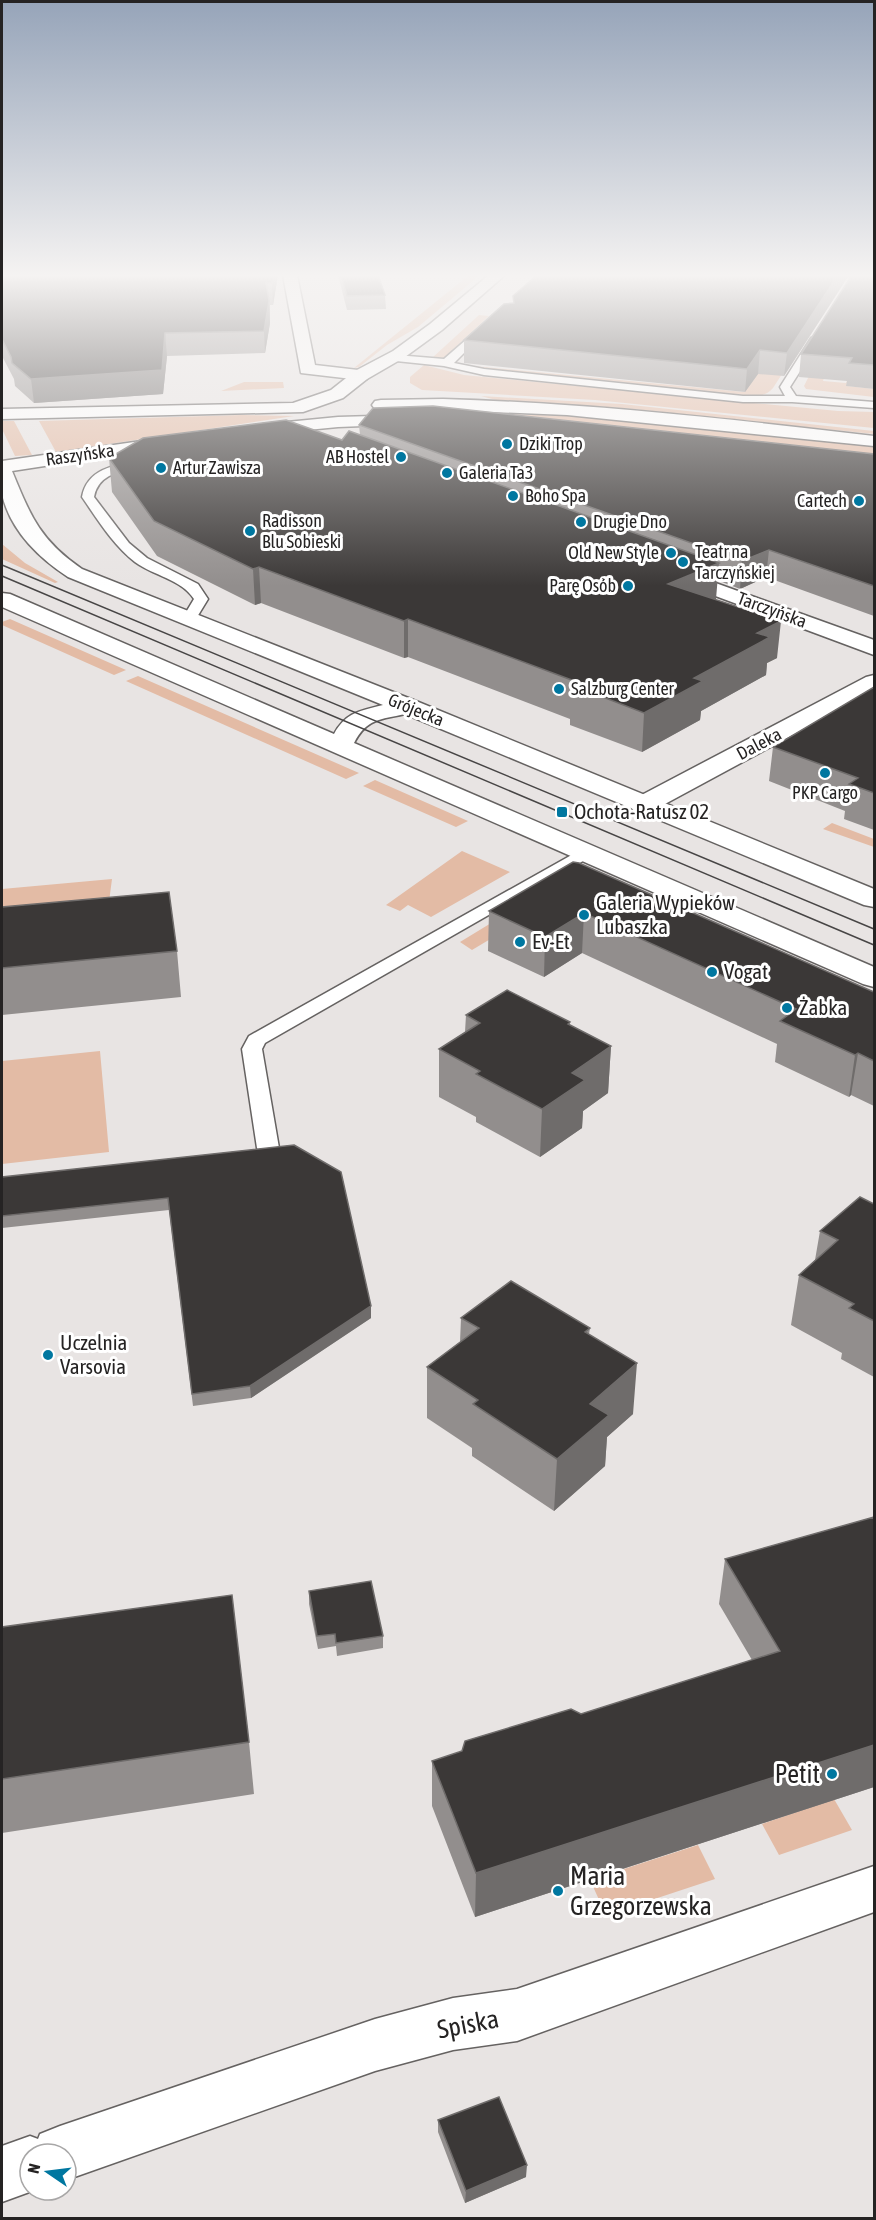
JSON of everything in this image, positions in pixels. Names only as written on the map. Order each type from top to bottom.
[{"type":"main road","points":[[297,408],[337,393],[356,379]]},
{"type":"main road","points":[[281,427],[332,413],[345,406],[376,379]]},
{"type":"main road","name":"Raszyńska","points":[[2,414],[448,405],[555,409],[874,441]]},
{"type":"main road","points":[[313,443],[288,438],[237,434],[281,427],[379,420],[474,423]]},
{"type":"main road","name":"Raszyńska","points":[[2,466],[189,439]]},
{"type":"main road","name":"Grójecka","points":[[2,471],[26,528],[44,552],[75,573],[407,706],[874,899]]},
{"type":"main road","name":"Tarczyńska","points":[[657,568],[874,648]]},
{"type":"main road","points":[[2,599],[874,978]]},
{"type":"main road","name":"Daleka","points":[[643,805],[874,682]]},
{"type":"main road","points":[[341,745],[352,724],[365,717],[407,706]]},
{"type":"main road","name":"Spiska","points":[[78,2148],[375,2045],[453,2024],[517,2015],[874,1889]]},
{"type":"main road","points":[[2,2174],[18,2168]]},
{"type":"lane","points":[[547,379],[743,399],[792,399],[874,405]]},
{"type":"lane","points":[[790,379],[785,387],[792,399]]},
{"type":"lane","points":[[146,464],[119,469],[100,476],[91,484],[88,497],[124,546],[142,561],[193,587],[199,593],[200,604],[189,619]]},
{"type":"lane","points":[[268,1148],[252,1049],[256,1040],[584,852]]},
{"type":"shaded area","points":[[410,379],[501,379],[838,411],[874,412],[874,428],[595,400],[422,390],[410,383]]},
{"type":"shaded area","points":[[577,379],[605,379],[744,392],[754,379],[779,379],[767,393],[746,396]]},
{"type":"shaded area","points":[[808,379],[824,379],[823,381],[846,383],[848,379],[851,379],[847,386],[874,389],[874,397],[806,389],[804,386]]},
{"type":"shaded area","points":[[244,382],[283,382],[284,388],[221,391]]},
{"type":"shaded area","points":[[481,396],[622,404],[874,431],[874,434],[623,408],[496,400]]},
{"type":"shaded area","points":[[409,411],[570,416],[874,447],[874,462]]},
{"type":"shaded area","points":[[242,415],[294,416],[56,452],[39,421]]},
{"type":"shaded area","points":[[2,421],[14,421],[32,455],[15,456],[2,429]]},
{"type":"shaded area","points":[[2,544],[25,563],[58,582],[55,583],[2,559]]},
{"type":"shaded area","points":[[10,619],[126,670],[114,675],[2,625],[2,622]]},
{"type":"shaded area","points":[[138,676],[359,773],[346,779],[126,681]]},
{"type":"shaded area","points":[[375,780],[468,821],[456,827],[363,786]]},
{"type":"shaded area","points":[[832,823],[874,839],[874,847],[823,829]]},
{"type":"shaded area","points":[[462,851],[510,872],[431,917],[408,905],[400,911],[386,905]]},
{"type":"shaded area","points":[[112,879],[104,940],[2,950],[2,889]]},
{"type":"shaded area","points":[[547,889],[562,896],[472,950],[460,942]]},
{"type":"shaded area","points":[[100,1051],[109,1152],[2,1164],[2,1061]]},
{"type":"shaded area","points":[[834,1799],[852,1830],[779,1855],[762,1824]]},
{"type":"shaded area","points":[[698,1845],[715,1879],[606,1915],[590,1880]]},
{"type":"building","points":[[433,406],[874,454],[874,586],[769,550],[742,561],[359,425],[373,408]]},
{"type":"building","points":[[286,420],[342,440],[349,431],[719,563],[668,584],[781,621],[757,633],[770,637],[694,678],[703,681],[644,713],[572,685],[577,682],[408,619],[404,621],[259,567],[253,569],[154,521],[109,458],[143,438]]},
{"type":"building","points":[[874,687],[874,793],[849,784],[858,778],[773,747]]},
{"type":"building","points":[[573,862],[874,992],[874,1061],[858,1053],[855,1055],[780,1021],[796,1009],[584,913],[545,937],[489,911]]},
{"type":"building","points":[[169,892],[177,951],[2,968],[2,907]]},
{"type":"building","points":[[507,990],[611,1046],[572,1073],[585,1080],[542,1109],[476,1074],[480,1071],[439,1049],[480,1023],[466,1015]]},
{"type":"building","points":[[294,1145],[341,1172],[371,1306],[250,1386],[192,1394],[168,1198],[2,1216],[2,1177]]},
{"type":"building","points":[[860,1197],[874,1204],[874,1321],[849,1308],[854,1304],[799,1275],[838,1240],[820,1231]]},
{"type":"building","points":[[511,1281],[590,1328],[585,1332],[637,1363],[590,1404],[609,1415],[557,1459],[473,1404],[478,1400],[427,1367],[479,1328],[461,1318]]},
{"type":"building","points":[[874,1517],[874,1745],[476,1873],[432,1761],[462,1751],[465,1741],[571,1709],[581,1714],[780,1651],[725,1559]]},
{"type":"building","points":[[371,1581],[383,1636],[336,1643],[335,1634],[317,1636],[309,1591]]},
{"type":"building","points":[[232,1595],[249,1742],[2,1779],[2,1627]]},
{"type":"building","points":[[499,2097],[527,2165],[466,2191],[438,2120]]},
{"type":"tram line","points":[[2,565],[874,929]]},
{"type":"tram line","points":[[2,576],[874,945]]},
{"type":"place","name":"Dziki Trop","points":[[507,444]]},
{"type":"place","name":"AB Hostel","points":[[401,457]]},
{"type":"place","name":"Artur Zawisza","points":[[161,468]]},
{"type":"place","name":"Galeria Ta3","points":[[447,473]]},
{"type":"place","name":"Boho Spa","points":[[513,496]]},
{"type":"place","name":"Cartech","points":[[859,501]]},
{"type":"place","name":"Drugie Dno","points":[[581,522]]},
{"type":"place","name":"Radisson Blu Sobieski","points":[[250,531]]},
{"type":"place","name":"Old New Style","points":[[671,553]]},
{"type":"place","name":"Teatr na Tarczyńskiej","points":[[683,562]]},
{"type":"place","name":"Parę Osób","points":[[628,586]]},
{"type":"place","name":"Salzburg Center","points":[[559,689]]},
{"type":"place","name":"PKP Cargo","points":[[825,773]]},
{"type":"place","name":"Ochota-Ratusz 02","points":[[562,812]]},
{"type":"place","name":"Galeria Wypieków Lubaszka","points":[[584,915]]},
{"type":"place","name":"Ev-Et","points":[[520,942]]},
{"type":"place","name":"Vogat","points":[[712,972]]},
{"type":"place","name":"Żabka","points":[[787,1008]]},
{"type":"place","name":"Uczelnia Varsovia","points":[[48,1355]]},
{"type":"place","name":"Petit","points":[[832,1774]]},
{"type":"place","name":"Maria Grzegorzewska","points":[[558,1891]]}]
